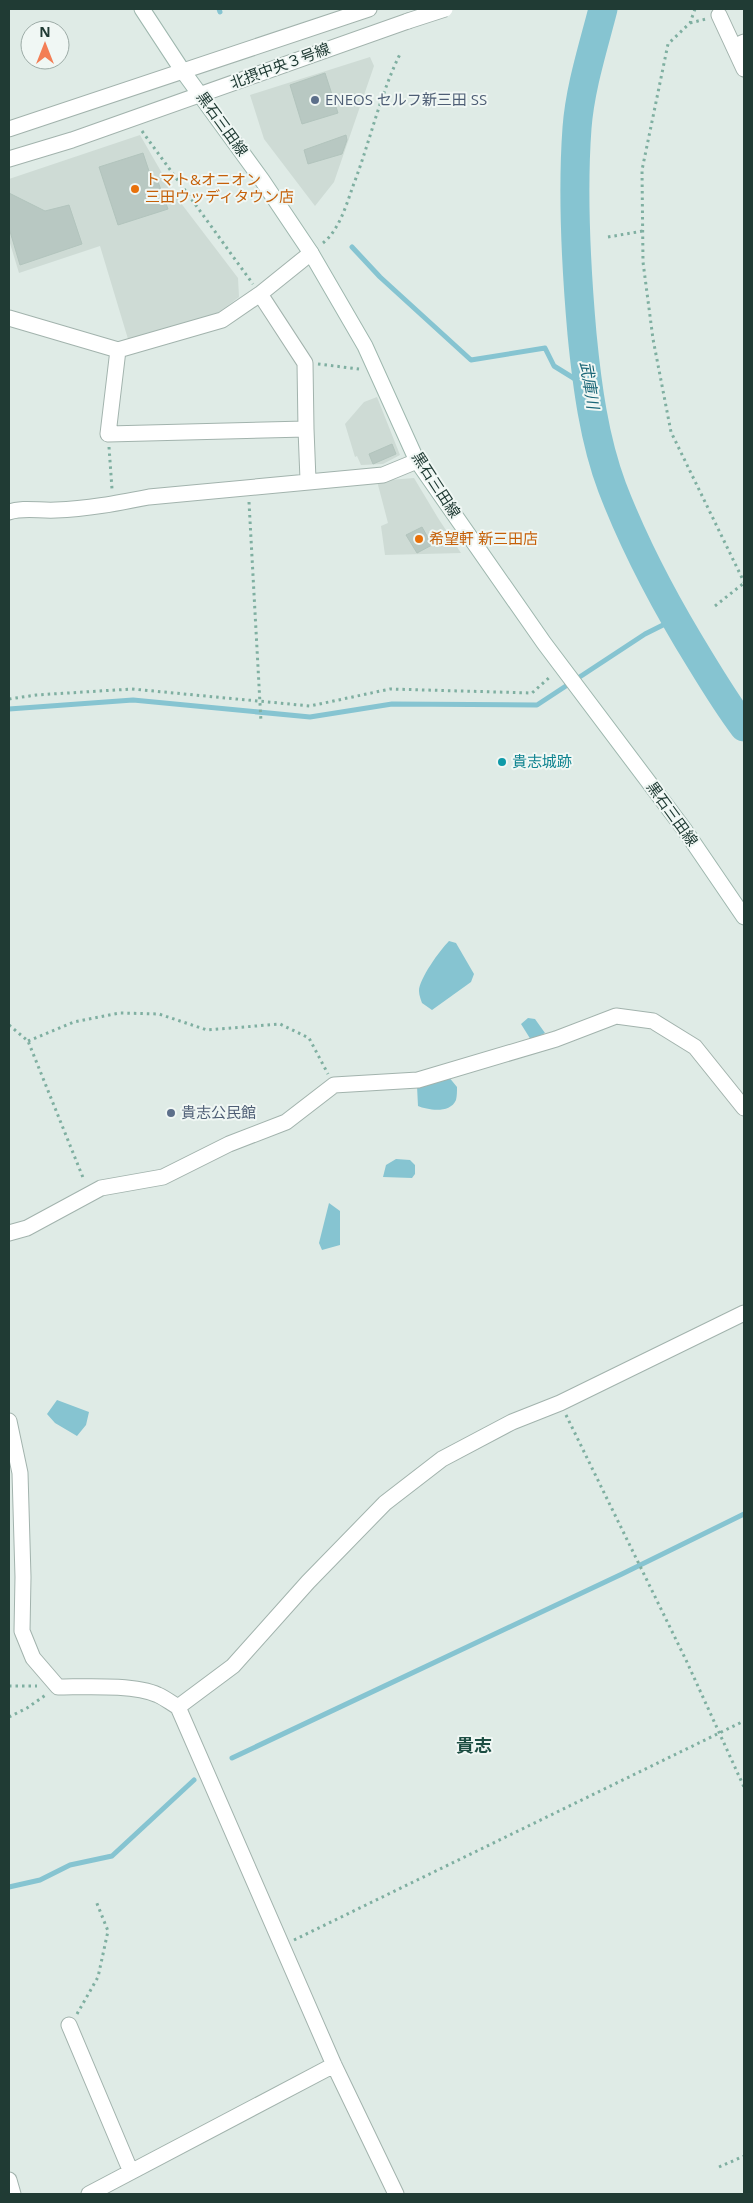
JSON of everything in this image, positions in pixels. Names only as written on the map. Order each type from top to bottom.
[{"type":"street","name":"黒石三田線","points":[[142,9],[182,70],[262,180],[311,253],[365,346],[417,461],[563,668],[684,829],[744,917]]},
{"type":"street","name":"北摂中央３号線","points":[[9,129],[370,9]]},
{"type":"street","name":"北摂中央３号線","points":[[9,160],[445,9]]},
{"type":"street","points":[[719,15],[739,44],[744,69]]},
{"type":"street","points":[[9,318],[118,350],[222,320],[260,294],[311,253]]},
{"type":"street","points":[[260,294],[305,363],[308,480]]},
{"type":"street","points":[[118,350],[108,434],[306,429]]},
{"type":"street","points":[[9,512],[16,510],[56,510],[113,504],[149,497],[248,488],[308,480],[382,475],[417,461]]},
{"type":"street","points":[[9,1233],[27,1228],[101,1188],[164,1177],[229,1144],[286,1122],[334,1085],[418,1080],[556,1039],[616,1016],[653,1021],[695,1047],[744,1108]]},
{"type":"street","points":[[178,1707],[233,1666],[308,1582],[385,1502],[442,1459],[512,1422],[560,1403],[744,1313]]},
{"type":"street","points":[[9,1421],[20,1473],[24,1577],[22,1631],[33,1658],[58,1686],[118,1688],[145,1692],[157,1695],[178,1707],[334,2065],[396,2194]]},
{"type":"street","points":[[70,2025],[131,2172]]},
{"type":"street","points":[[89,2194],[334,2065]]},
{"type":"street","points":[[9,2180],[13,2194]]},
{"type":"path","points":[[695,9],[690,24],[668,44],[642,170],[643,262],[653,339],[671,432],[744,583],[714,606]]},
{"type":"path","points":[[311,253],[331,237],[346,207],[390,75],[401,52]]},
{"type":"path","points":[[132,118],[260,294]]},
{"type":"path","points":[[608,237],[643,231]]},
{"type":"path","points":[[305,363],[377,371]]},
{"type":"path","points":[[108,434],[113,504]]},
{"type":"path","points":[[248,488],[261,722]]},
{"type":"path","points":[[9,699],[36,695],[132,689],[260,703],[310,706],[390,689],[532,693],[563,668]]},
{"type":"path","points":[[28,1040],[74,1022],[119,1013],[159,1014],[207,1030],[280,1024],[309,1038],[334,1085]]},
{"type":"path","points":[[9,1025],[28,1040],[90,1195]]},
{"type":"path","points":[[560,1403],[686,1660],[744,1787]]},
{"type":"path","points":[[9,1686],[58,1686]]},
{"type":"path","points":[[9,1717],[27,1708],[58,1686]]},
{"type":"path","points":[[282,1945],[719,1735],[744,1721]]},
{"type":"path","points":[[70,2025],[98,1977],[108,1931],[96,1901]]},
{"type":"path","points":[[719,2167],[744,2156]]},
{"type":"shaded area","points":[[370,57],[374,66],[334,182],[315,206],[264,139],[250,95]]},
{"type":"shaded area","points":[[140,135],[174,194],[238,278],[239,297],[218,313],[206,318],[128,339],[100,246],[19,273],[9,240],[9,179]]},
{"type":"shaded area","points":[[377,397],[400,455],[383,464],[361,465],[357,456],[355,457],[345,424],[364,402]]},
{"type":"shaded area","points":[[414,478],[461,553],[385,555],[381,526],[388,523],[377,481]]},
{"type":"water","points":[[449,941],[456,943],[474,974],[471,982],[432,1010],[422,1003],[419,993],[420,986],[431,965]]},
{"type":"water","points":[[528,1018],[535,1019],[545,1033],[531,1040],[521,1024]]},
{"type":"water","points":[[448,1076],[457,1087],[456,1100],[453,1104],[438,1110],[418,1106],[417,1086]]},
{"type":"water","points":[[396,1159],[410,1160],[415,1165],[415,1174],[412,1178],[383,1177],[386,1165]]},
{"type":"water","points":[[329,1203],[340,1211],[340,1245],[322,1250],[319,1243]]},
{"type":"water","points":[[57,1400],[89,1412],[86,1425],[77,1436],[55,1423],[47,1414]]},
{"type":"building","points":[[325,73],[338,113],[302,124],[290,85]]},
{"type":"building","points":[[346,135],[347,140],[342,154],[308,164],[304,150]]},
{"type":"building","points":[[143,153],[152,180],[157,179],[168,209],[118,225],[99,167]]},
{"type":"building","points":[[9,193],[45,211],[69,205],[82,244],[20,265],[9,228]]},
{"type":"building","points":[[392,444],[396,454],[373,464],[369,454]]},
{"type":"building","points":[[422,527],[432,545],[417,553],[406,535]]},
{"type":"waterway","name":"武庫川","points":[[603,9],[581,98],[577,128],[575,179],[576,257],[582,334],[596,431],[612,487],[652,575],[700,660],[744,727]]},
{"type":"waterway","points":[[352,247],[380,277],[471,360],[545,348],[554,366],[588,387]]},
{"type":"waterway","points":[[9,709],[133,700],[310,717],[392,704],[537,705],[645,634],[675,619]]},
{"type":"waterway","points":[[232,1758],[622,1574],[744,1514]]},
{"type":"waterway","points":[[9,1887],[40,1880],[70,1865],[112,1856],[194,1780]]},
{"type":"place","name":"ENEOS セルフ新三田 SS","points":[[315,100]]},
{"type":"place","name":"トマト&オニオン 三田ウッディタウン店","points":[[135,189]]},
{"type":"place","name":"希望軒 新三田店","points":[[419,539]]},
{"type":"place","name":"貴志城跡","points":[[502,762]]},
{"type":"place","name":"貴志公民館","points":[[171,1113]]},
{"type":"district","name":"貴志","points":[[474,1746]]}]
